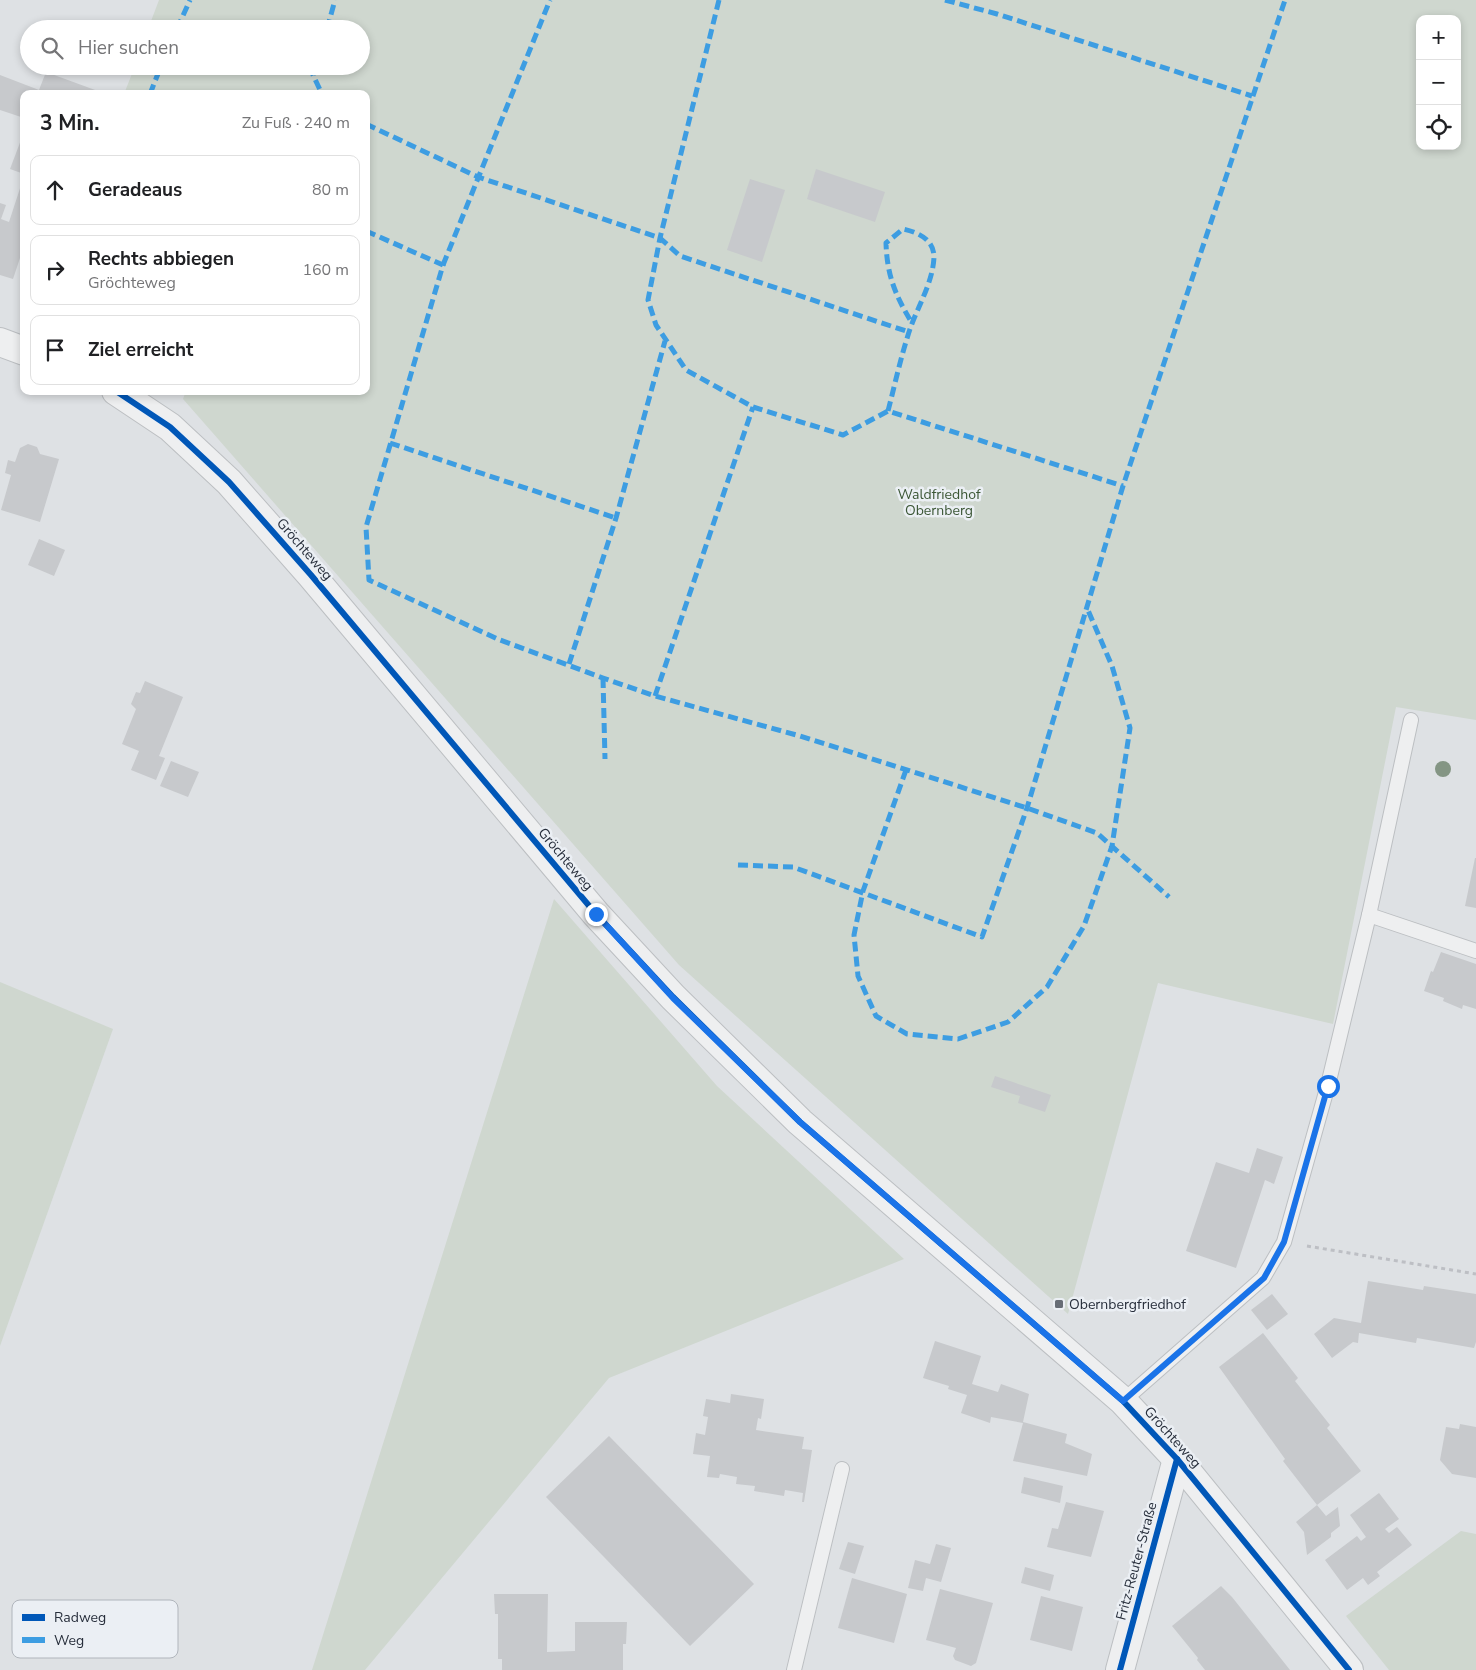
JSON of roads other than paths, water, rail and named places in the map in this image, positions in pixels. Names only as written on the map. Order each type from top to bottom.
[{"type":"street","points":[[0,342],[20,350]]},
{"type":"street","name":"Gröchteweg","points":[[122,395],[170,426],[229,482],[596,914],[673,998],[800,1122],[1123,1401],[1177,1459],[1349,1670]]},
{"type":"street","name":"Fritz-Reuter-Straße","points":[[1120,1670],[1177,1459]]},
{"type":"lane","points":[[1123,1401],[1264,1278],[1284,1242],[1328,1086],[1369,915],[1411,720]]},
{"type":"lane","points":[[1369,915],[1476,951]]},
{"type":"lane","points":[[794,1670],[842,1469]]},
{"type":"place","name":"Obernbergfriedhof","points":[[1059,1304]]},
{"type":"park label","name":"Waldfriedhof Obernberg","points":[[939,502]]}]
